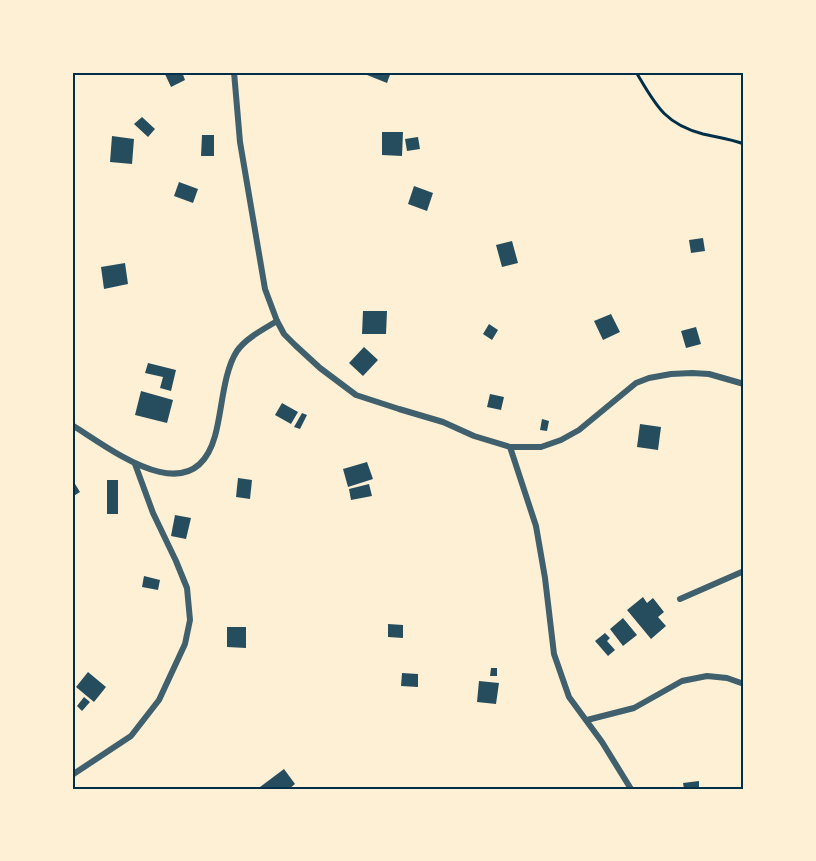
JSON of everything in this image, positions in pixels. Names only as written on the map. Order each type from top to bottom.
[{"type":"street","points":[[234,72],[240,142],[265,289],[277,321],[284,334],[295,345],[320,368],[356,394],[443,422],[474,436],[510,447],[541,447],[579,430],[636,383],[649,378],[671,374],[709,374],[744,384]]},
{"type":"street","points":[[72,425],[135,464],[157,472],[175,474],[189,471],[207,454],[215,437],[229,370],[236,352],[247,341],[277,321]]},
{"type":"street","points":[[510,447],[536,526],[554,654],[570,697],[631,789]]},
{"type":"street","points":[[72,775],[131,736],[159,700],[185,644],[190,620],[187,588],[153,513],[135,464]]},
{"type":"street","points":[[680,599],[744,571]]},
{"type":"street","points":[[587,720],[634,708],[682,681],[707,676],[727,678],[744,684]]},
{"type":"path","points":[[636,72],[656,106],[678,126],[700,134],[744,144]]},
{"type":"building","points":[[164,72],[182,72],[185,80],[171,87]]},
{"type":"building","points":[[368,72],[391,72],[387,83],[367,75]]},
{"type":"building","points":[[142,117],[155,129],[148,137],[134,124]]},
{"type":"building","points":[[382,132],[403,132],[402,156],[382,155]]},
{"type":"building","points":[[202,135],[214,135],[214,156],[201,156]]},
{"type":"building","points":[[112,136],[134,139],[132,164],[110,162]]},
{"type":"building","points":[[418,137],[420,149],[407,151],[405,139]]},
{"type":"building","points":[[179,182],[198,189],[193,203],[174,196]]},
{"type":"building","points":[[414,186],[433,193],[427,211],[408,204]]},
{"type":"building","points":[[703,238],[705,251],[691,253],[689,240]]},
{"type":"building","points":[[512,241],[518,263],[502,267],[496,245]]},
{"type":"building","points":[[125,263],[128,284],[104,289],[101,267]]},
{"type":"building","points":[[363,311],[387,311],[386,334],[362,334]]},
{"type":"building","points":[[611,314],[620,332],[603,340],[594,321]]},
{"type":"building","points":[[489,324],[498,330],[492,340],[483,334]]},
{"type":"building","points":[[696,327],[701,344],[686,348],[681,331]]},
{"type":"building","points":[[364,347],[378,360],[363,376],[349,363]]},
{"type":"building","points":[[148,363],[176,370],[171,391],[160,388],[163,377],[145,373]]},
{"type":"building","points":[[141,391],[173,400],[167,423],[135,415]]},
{"type":"building","points":[[490,394],[504,397],[501,410],[487,407]]},
{"type":"building","points":[[282,403],[298,412],[291,424],[275,415]]},
{"type":"building","points":[[302,413],[307,415],[300,429],[294,427]]},
{"type":"building","points":[[542,419],[549,421],[547,431],[540,430]]},
{"type":"building","points":[[640,424],[661,427],[658,450],[637,447]]},
{"type":"building","points":[[367,462],[373,479],[348,487],[343,469]]},
{"type":"building","points":[[238,478],[252,480],[250,499],[236,497]]},
{"type":"building","points":[[72,479],[80,492],[72,497]]},
{"type":"building","points":[[107,480],[118,480],[118,514],[107,514]]},
{"type":"building","points":[[369,484],[372,496],[351,500],[349,489]]},
{"type":"building","points":[[175,515],[191,518],[186,539],[171,536]]},
{"type":"building","points":[[144,576],[160,580],[158,590],[142,587]]},
{"type":"building","points":[[643,597],[647,603],[653,598],[664,612],[658,617],[666,626],[651,639],[627,610]]},
{"type":"building","points":[[623,618],[637,635],[623,646],[610,629]]},
{"type":"building","points":[[388,624],[403,625],[403,638],[388,637]]},
{"type":"building","points":[[227,627],[246,627],[246,648],[227,647]]},
{"type":"building","points":[[605,633],[610,638],[607,641],[615,650],[608,656],[595,641]]},
{"type":"building","points":[[491,668],[497,668],[497,676],[490,676]]},
{"type":"building","points":[[88,672],[106,687],[94,702],[76,687]]},
{"type":"building","points":[[402,673],[418,674],[418,687],[401,686]]},
{"type":"building","points":[[479,681],[499,683],[496,704],[477,702]]},
{"type":"building","points":[[84,697],[90,702],[82,711],[77,706]]},
{"type":"building","points":[[284,769],[295,784],[289,789],[261,789],[260,787]]},
{"type":"building","points":[[699,781],[699,789],[684,789],[683,783]]}]
